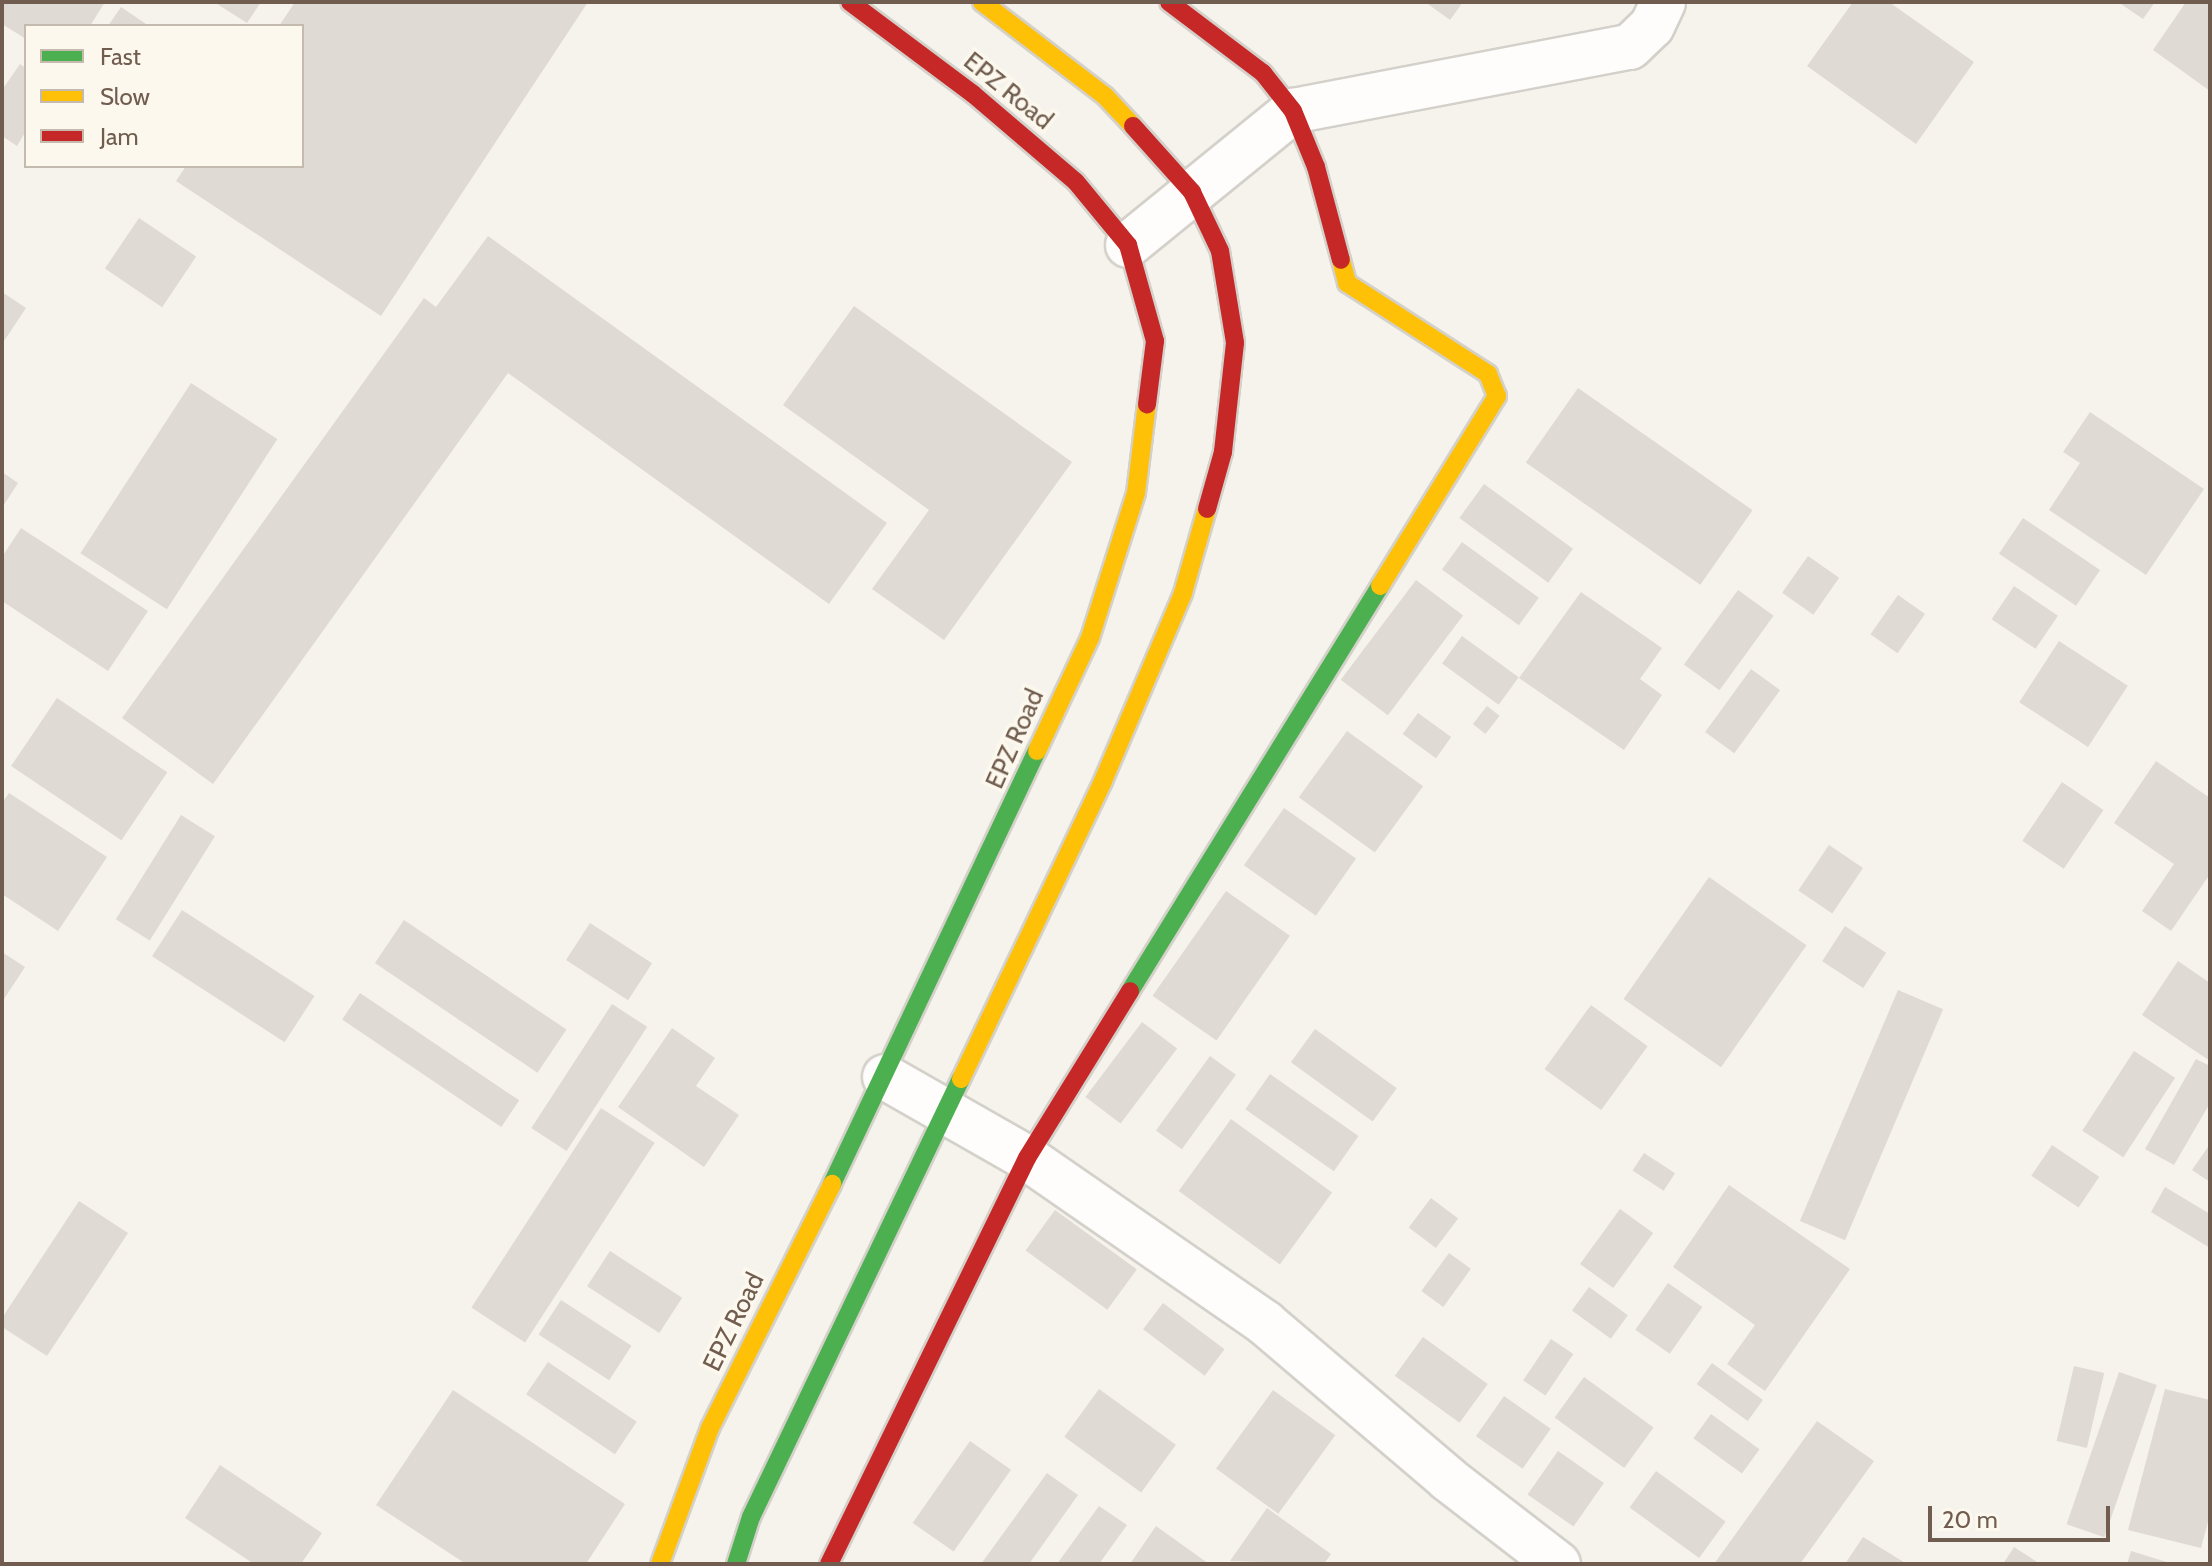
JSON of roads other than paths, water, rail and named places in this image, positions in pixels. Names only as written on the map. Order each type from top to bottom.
[{"type":"main road","name":"EPZ Road","points":[[660,1564],[710,1428],[885,1077],[1090,638],[1136,493],[1155,341],[1128,245],[1064,172],[973,94],[850,2]]},
{"type":"main road","name":"EPZ Road","points":[[736,1564],[751,1517],[1103,781],[1183,593],[1223,452],[1235,343],[1220,251],[1192,192],[1105,96],[982,2]]},
{"type":"main road","points":[[829,1564],[1027,1158],[1497,396],[1488,374],[1347,283],[1316,167],[1293,111],[1263,73],[1169,2]]},
{"type":"street","points":[[1128,245],[1293,111],[1630,47],[1652,26],[1663,2]]},
{"type":"street","points":[[885,1077],[946,1109],[1027,1158],[1265,1323],[1448,1479],[1558,1564]]}]
